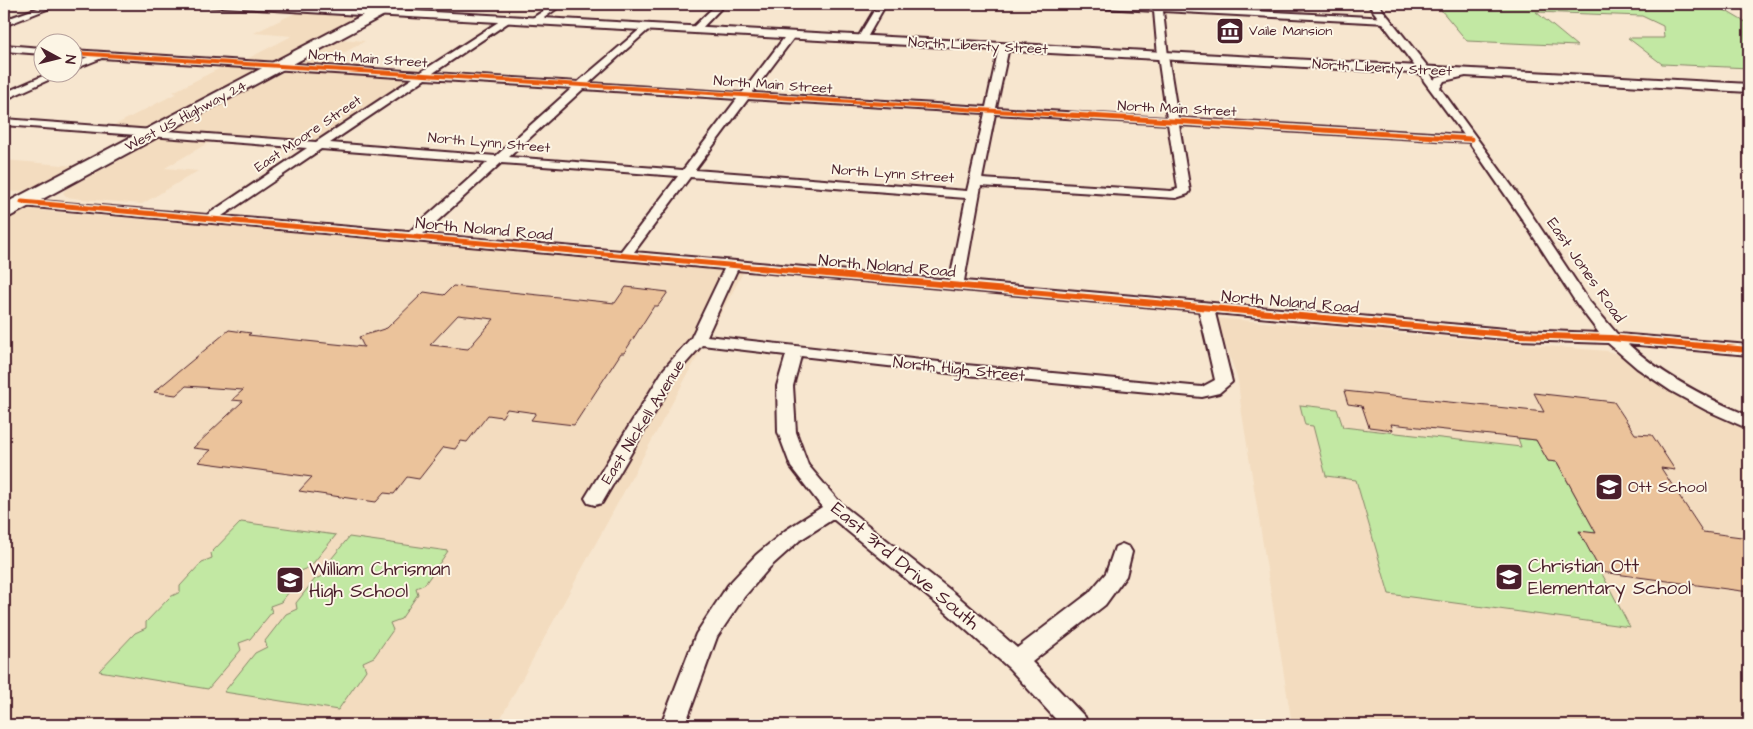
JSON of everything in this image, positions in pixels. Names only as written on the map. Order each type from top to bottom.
[{"type":"main road","name":"West US Highway 24","points":[[4,212],[13,202],[156,133],[394,4]]},
{"type":"main road","name":"North Liberty Street","points":[[377,13],[1749,88]]},
{"type":"street","points":[[4,23],[56,4]]},
{"type":"street","name":"North Liberty Street","points":[[206,4],[377,13]]},
{"type":"street","points":[[534,22],[559,4]]},
{"type":"street","points":[[695,30],[721,4]]},
{"type":"street","points":[[862,40],[882,4]]},
{"type":"street","points":[[1071,4],[1158,6],[1386,20]]},
{"type":"street","points":[[1374,4],[1424,70]]},
{"type":"street","points":[[1158,6],[1163,56],[1174,122]]},
{"type":"street","name":"East Moore Street","points":[[209,219],[506,20]]},
{"type":"street","points":[[413,236],[645,28]]},
{"type":"street","points":[[624,256],[790,36]]},
{"type":"street","points":[[956,286],[989,110],[1004,47]]},
{"type":"street","points":[[4,48],[32,50]]},
{"type":"street","name":"North Main Street","points":[[82,53],[744,96],[1471,138]]},
{"type":"street","points":[[82,63],[102,54]]},
{"type":"street","name":"East Jones Road","points":[[1424,70],[1530,221],[1596,320],[1611,338],[1645,366],[1681,390],[1749,423]]},
{"type":"street","points":[[1435,88],[1440,79],[1467,72]]},
{"type":"street","points":[[4,98],[39,82]]},
{"type":"street","name":"North Lynn Street","points":[[4,122],[972,195]]},
{"type":"street","name":"North Lynn Street","points":[[976,182],[1172,195],[1184,191],[1174,122]]},
{"type":"street","name":"North Noland Road","points":[[13,202],[413,236],[1517,336],[1611,338],[1749,350]]},
{"type":"street","name":"East Nickell Avenue","points":[[595,498],[672,369],[698,340],[732,266]]},
{"type":"street","name":"North High Street","points":[[698,340],[966,370],[1202,392],[1224,382],[1206,308]]},
{"type":"street","name":"East 3rd Drive South","points":[[795,350],[785,386],[787,432],[800,467],[834,509],[946,599],[1017,661],[1076,725]]},
{"type":"street","points":[[673,725],[707,634],[736,591],[763,561],[793,535],[834,509]]},
{"type":"street","points":[[1017,661],[1097,599],[1116,576],[1122,552]]},
{"type":"shaded area","points":[[406,4],[464,4],[444,15],[394,11]]},
{"type":"shaded area","points":[[301,10],[362,15],[275,60],[245,60],[292,36],[254,33]]},
{"type":"shaded area","points":[[341,39],[365,41],[321,66],[301,63]]},
{"type":"shaded area","points":[[226,65],[259,68],[153,125],[139,128],[113,126],[177,93],[173,92]]},
{"type":"shaded area","points":[[288,69],[417,76],[323,139],[317,141],[178,130],[178,128]]},
{"type":"shaded area","points":[[168,137],[213,140],[165,168],[198,171],[142,204],[81,199],[67,197],[63,193],[66,189],[156,140]]},
{"type":"shaded area","points":[[4,160],[75,166],[31,189],[16,192],[4,191]]},
{"type":"shaded area","name":"William Chrisman High School","points":[[21,209],[744,271],[497,725],[4,725],[4,219]]},
{"type":"shaded area","name":"Christian Ott Elementary School","points":[[1216,318],[1607,351],[1619,355],[1729,420],[1749,429],[1749,725],[1292,725],[1238,380]]},
{"type":"green space","points":[[1436,4],[1714,4],[1743,21],[1749,22],[1749,68],[1662,64],[1628,38],[1664,38],[1663,26],[1642,16],[1536,12],[1577,46],[1467,41]]},
{"type":"green space","points":[[1300,405],[1337,409],[1343,427],[1521,447],[1518,438],[1536,440],[1548,461],[1557,462],[1596,533],[1580,532],[1630,627],[1389,594],[1356,480],[1326,476],[1313,426],[1305,425]]},
{"type":"green space","points":[[241,522],[336,535],[310,567],[300,571],[301,577],[281,602],[270,606],[272,612],[250,639],[239,643],[241,650],[208,689],[99,671],[135,633],[146,628],[146,622],[170,597],[180,592],[180,586],[202,562],[212,558],[211,553]]},
{"type":"green space","points":[[349,537],[448,551],[425,584],[416,588],[418,594],[401,619],[390,623],[393,630],[374,657],[363,662],[366,670],[338,710],[224,692],[255,653],[267,647],[265,641],[286,614],[297,609],[296,603],[315,579],[325,575],[323,569]]},
{"type":"building","name":"Vaile Mansion","points":[[1220,25],[1234,26],[1240,38],[1227,38]]},
{"type":"building","points":[[453,286],[615,303],[626,287],[668,292],[658,306],[654,306],[574,425],[531,420],[536,413],[507,409],[502,417],[488,415],[467,442],[461,441],[455,449],[444,447],[419,479],[407,477],[394,494],[384,493],[376,502],[299,491],[312,477],[198,462],[211,450],[193,448],[243,401],[232,400],[243,390],[186,386],[176,395],[154,392],[229,330],[251,333],[248,335],[364,347],[359,337],[387,328],[424,292],[444,295]],"holes":[[[458,315],[494,319],[468,349],[430,345]]]},
{"type":"building","name":"Christian Ott Elementary School","points":[[1344,391],[1544,412],[1534,393],[1614,402],[1635,434],[1652,435],[1675,470],[1661,468],[1703,532],[1749,538],[1749,592],[1601,572],[1579,531],[1596,533],[1557,462],[1548,461],[1536,440],[1391,424],[1393,430],[1369,427],[1362,406],[1348,404]]},
{"type":"cycle path","points":[[82,54],[744,96],[1471,139]]},
{"type":"cycle path","points":[[22,202],[1517,335],[1611,338],[1749,350]]},
{"type":"place","name":"Vaile Mansion","points":[[1230,31]]},
{"type":"place","name":"Ott School","points":[[1609,487]]},
{"type":"place","name":"Christian Ott Elementary School","points":[[1509,577]]},
{"type":"place","name":"William Chrisman High School","points":[[290,580]]}]
